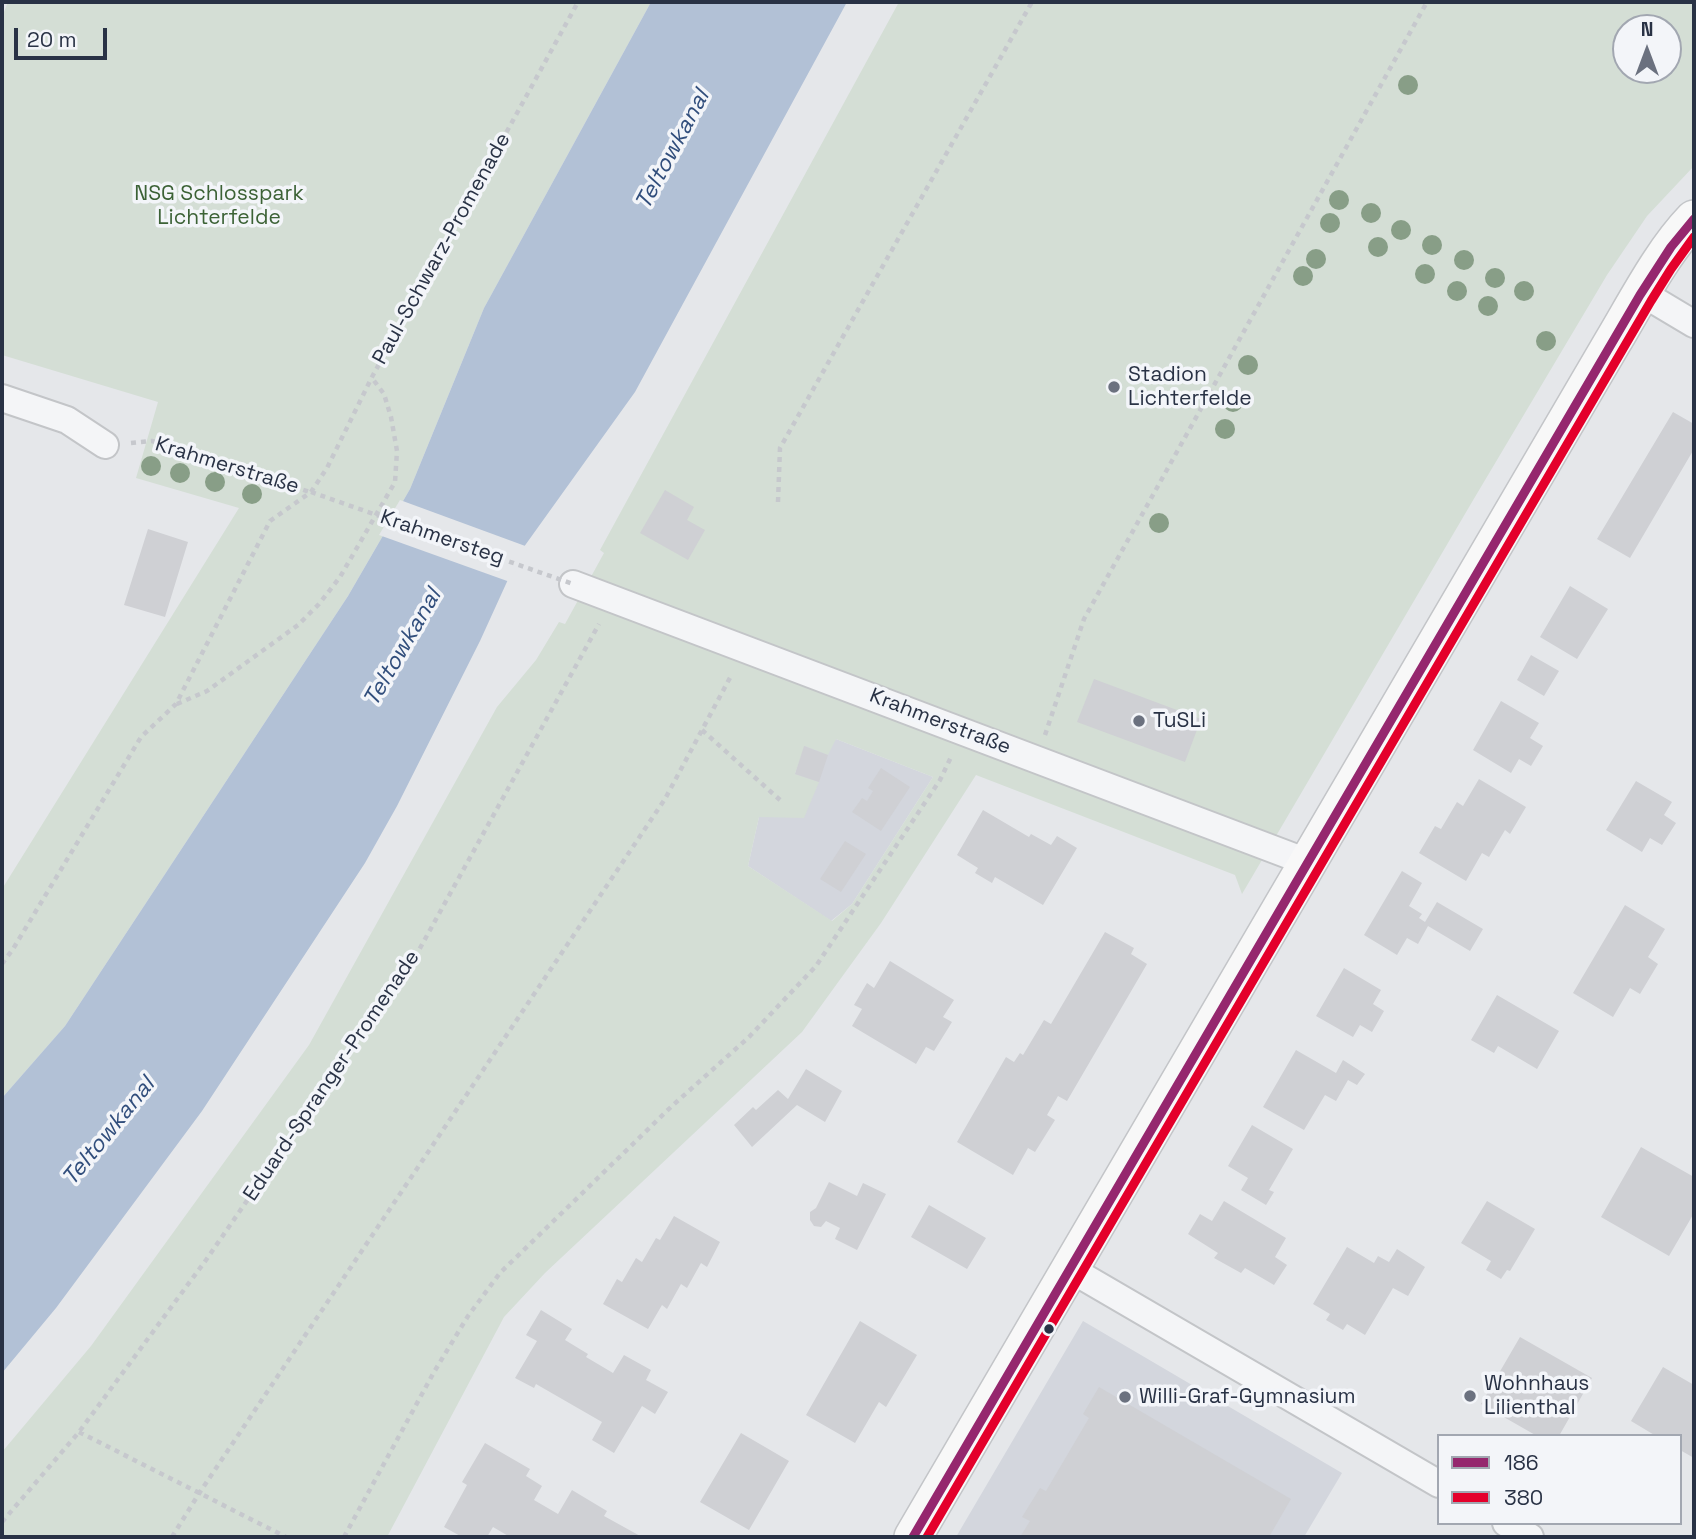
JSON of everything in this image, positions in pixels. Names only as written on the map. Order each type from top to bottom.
[{"type":"street","points":[[913,1537],[1642,293],[1681,232],[1694,219]]},
{"type":"street","points":[[1642,293],[1694,324]]},
{"type":"street","points":[[2,398],[67,420],[105,445]]},
{"type":"street","name":"Krahmerstraße","points":[[573,584],[1307,862]]},
{"type":"street","points":[[1070,1269],[1437,1483]]},
{"type":"street","points":[[1509,1525],[1530,1537]]},
{"type":"path","name":"Paul-Schwarz-Promenade","points":[[176,704],[207,691],[298,625],[319,604],[340,577],[395,482],[397,451],[391,417],[384,394],[372,377],[578,2]]},
{"type":"path","points":[[778,502],[780,448],[1032,2]]},
{"type":"path","points":[[1037,759],[1084,619],[1427,2]]},
{"type":"path","points":[[2,964],[141,737],[176,704],[270,521],[311,492],[327,468],[372,377]]},
{"type":"path","name":"Krahmerstraße","points":[[143,442],[152,441],[311,492]]},
{"type":"path","name":"Krahmersteg","points":[[311,492],[573,584]]},
{"type":"path","name":"Eduard-Spranger-Promenade","points":[[2,1522],[79,1432],[206,1260],[414,959],[613,599]]},
{"type":"path","points":[[172,1537],[665,799],[746,649]]},
{"type":"path","points":[[702,730],[780,800]]},
{"type":"path","points":[[344,1537],[434,1372],[468,1316],[500,1273],[673,1105],[749,1037],[817,966],[940,780],[963,731]]},
{"type":"path","points":[[79,1432],[286,1537]]},
{"type":"shaded area","points":[[836,739],[933,777],[852,904],[831,921],[748,866],[759,817],[795,774],[804,746]]},
{"type":"shaded area","name":"Willi-Graf-Gymnasium","points":[[1083,1321],[1342,1473],[1304,1537],[956,1537]]},
{"type":"green space","name":"NSG Schlosspark Lichterfelde","points":[[8,2],[651,2],[484,308],[410,489],[348,596],[65,1026],[2,1098],[2,889],[239,508],[136,478],[158,402],[2,355],[2,17]]},
{"type":"green space","points":[[899,2],[1694,2],[1694,166],[1647,216],[1607,275],[1242,894],[1235,875],[976,775],[881,923],[802,1032],[545,1273],[504,1317],[387,1537],[2,1537],[2,1452],[91,1346],[309,1045],[497,707],[536,660],[559,622],[565,624],[604,553],[600,550]],"holes":[[[836,739],[933,777],[852,904],[832,921],[748,866],[759,817],[804,818],[819,782],[795,774],[805,746],[828,755]]]},
{"type":"water","name":"Teltowkanal","points":[[651,2],[847,2],[635,392],[521,551],[480,641],[397,806],[365,863],[202,1111],[56,1308],[2,1373],[2,1098],[65,1026],[348,596],[410,489],[484,308]]},
{"type":"pier","points":[[400,500],[528,547],[510,582],[379,535]]},
{"type":"building","points":[[1673,412],[1694,424],[1694,449],[1630,558],[1597,539]]},
{"type":"building","points":[[665,490],[694,507],[687,520],[705,530],[688,560],[640,533]]},
{"type":"building","points":[[148,529],[188,542],[165,617],[124,605]]},
{"type":"building","points":[[1570,586],[1608,609],[1577,659],[1540,637]]},
{"type":"building","points":[[1531,655],[1559,671],[1544,696],[1517,680]]},
{"type":"building","name":"TuSLi","points":[[1094,679],[1201,719],[1185,762],[1077,722]]},
{"type":"building","points":[[1501,701],[1539,723],[1530,738],[1543,746],[1531,766],[1519,759],[1511,773],[1473,750]]},
{"type":"building","points":[[804,746],[828,755],[819,782],[795,774]]},
{"type":"building","points":[[881,768],[910,787],[881,831],[852,812],[862,798],[867,801],[873,791],[868,788]]},
{"type":"building","points":[[1479,779],[1526,807],[1510,834],[1505,830],[1489,857],[1482,853],[1466,881],[1419,853],[1435,826],[1441,829],[1457,802],[1463,806]]},
{"type":"building","points":[[1636,781],[1672,802],[1664,815],[1676,823],[1662,845],[1650,838],[1642,852],[1606,830]]},
{"type":"building","points":[[983,810],[1029,837],[1031,834],[1051,845],[1057,836],[1077,848],[1043,905],[995,877],[992,883],[975,873],[978,868],[957,855]]},
{"type":"building","points":[[845,841],[866,854],[841,892],[820,879]]},
{"type":"building","points":[[1402,871],[1422,883],[1409,906],[1422,914],[1419,918],[1425,922],[1437,902],[1483,929],[1470,951],[1428,926],[1418,944],[1407,938],[1397,955],[1364,935]]},
{"type":"building","points":[[1625,905],[1665,929],[1648,957],[1658,964],[1640,994],[1630,988],[1613,1017],[1573,993]]},
{"type":"building","points":[[1105,932],[1134,948],[1131,954],[1147,964],[1067,1101],[1058,1096],[1047,1115],[1055,1120],[1035,1152],[1028,1148],[1013,1175],[957,1142],[1006,1057],[1014,1062],[1020,1053],[1023,1055],[1044,1020],[1051,1024]]},
{"type":"building","points":[[890,961],[954,1000],[943,1017],[952,1022],[934,1051],[926,1047],[916,1064],[852,1026],[862,1009],[854,1005],[867,983],[874,988]]},
{"type":"building","points":[[1344,968],[1381,990],[1373,1004],[1384,1011],[1372,1032],[1360,1025],[1353,1037],[1316,1016]]},
{"type":"building","points":[[1497,995],[1559,1031],[1537,1069],[1498,1046],[1494,1053],[1471,1040]]},
{"type":"building","points":[[1296,1050],[1336,1073],[1343,1060],[1365,1074],[1357,1085],[1348,1080],[1336,1101],[1325,1095],[1304,1130],[1263,1107]]},
{"type":"building","points":[[806,1069],[842,1091],[825,1122],[797,1105],[752,1147],[734,1125],[753,1107],[756,1110],[778,1090],[788,1099]]},
{"type":"building","points":[[1252,1125],[1293,1149],[1269,1190],[1274,1192],[1266,1205],[1241,1190],[1248,1178],[1228,1166]]},
{"type":"building","points":[[1641,1147],[1694,1177],[1694,1213],[1669,1256],[1601,1217]]},
{"type":"building","points":[[829,1182],[857,1196],[863,1183],[886,1194],[857,1250],[835,1239],[840,1228],[826,1221],[821,1227],[814,1226],[810,1220],[810,1212],[816,1208]]},
{"type":"building","points":[[1224,1201],[1286,1238],[1275,1257],[1287,1265],[1274,1285],[1245,1268],[1241,1273],[1214,1258],[1218,1253],[1188,1234],[1200,1214],[1212,1221]]},
{"type":"building","points":[[1487,1201],[1535,1229],[1510,1271],[1507,1270],[1501,1279],[1486,1270],[1491,1261],[1461,1243]]},
{"type":"building","points":[[929,1205],[986,1238],[967,1269],[911,1237]]},
{"type":"building","points":[[674,1216],[720,1242],[707,1267],[701,1263],[687,1288],[681,1284],[667,1309],[662,1305],[648,1329],[603,1304],[617,1279],[622,1282],[636,1258],[642,1262],[656,1238],[660,1240]]},
{"type":"building","points":[[1347,1247],[1374,1263],[1378,1256],[1389,1262],[1397,1249],[1425,1267],[1408,1296],[1393,1288],[1365,1335],[1347,1324],[1343,1330],[1326,1320],[1330,1314],[1313,1304]]},
{"type":"building","points":[[541,1310],[572,1329],[565,1340],[588,1354],[586,1357],[613,1373],[624,1355],[651,1370],[646,1380],[668,1392],[655,1414],[642,1406],[614,1453],[592,1440],[602,1422],[536,1384],[534,1388],[515,1378],[537,1341],[526,1335]]},
{"type":"building","points":[[860,1321],[917,1355],[886,1407],[879,1402],[855,1443],[806,1415]]},
{"type":"building","points":[[1520,1337],[1592,1378],[1560,1434],[1534,1434],[1481,1404]]},
{"type":"building","points":[[1663,1367],[1694,1385],[1694,1458],[1682,1451],[1682,1434],[1653,1434],[1631,1421]]},
{"type":"building","points":[[1099,1387],[1291,1499],[1269,1537],[1020,1537],[1030,1521],[1022,1517],[1040,1488],[1046,1491],[1089,1418],[1083,1414]]},
{"type":"building","points":[[741,1433],[789,1461],[749,1530],[700,1502]]},
{"type":"building","points":[[485,1443],[530,1469],[526,1476],[542,1486],[534,1500],[558,1514],[572,1490],[607,1511],[604,1516],[642,1537],[510,1537],[493,1527],[487,1537],[462,1537],[444,1527],[467,1485],[462,1482]]},
{"type":"transit line","name":"186","points":[[913,1537],[1640,295],[1671,247],[1694,219]]},
{"type":"transit line","name":"380","points":[[927,1537],[1651,301],[1694,237]]},
{"type":"place","name":"Stadion Lichterfelde","points":[[1114,387]]},
{"type":"place","name":"TuSLi","points":[[1139,721]]},
{"type":"place","name":"Wohnhaus Lilienthal","points":[[1470,1396]]},
{"type":"place","name":"Willi-Graf-Gymnasium","points":[[1125,1397]]}]
